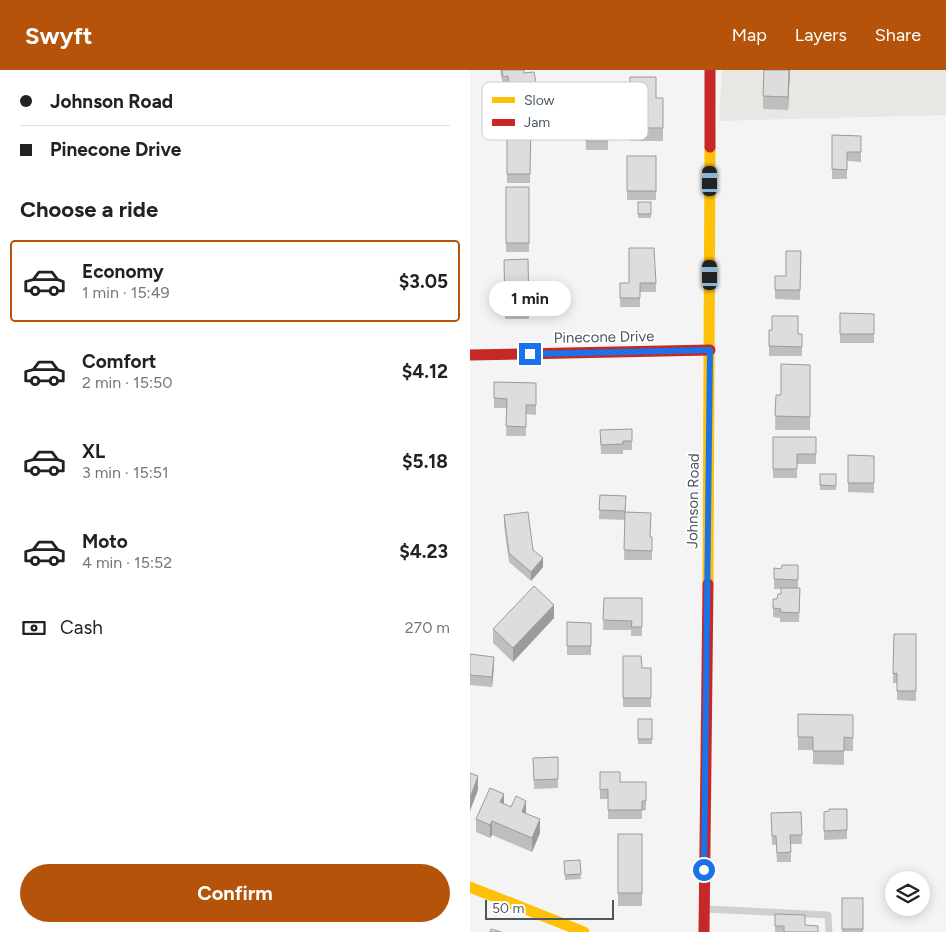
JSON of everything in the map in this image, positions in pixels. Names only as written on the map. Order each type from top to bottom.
[{"type":"main road","name":"Johnson Road","points":[[704,932],[710,350],[710,70]]},
{"type":"main road","name":"Pinecone Drive","points":[[470,355],[710,350]]},
{"type":"main road","points":[[470,887],[584,932]]},
{"type":"lane","points":[[704,909],[828,915],[829,932]]},
{"type":"shaded area","points":[[722,70],[946,70],[946,115],[719,121]]},
{"type":"building","points":[[502,70],[524,70],[524,73],[534,72],[536,82],[509,82],[508,76],[503,77]]},
{"type":"building","points":[[764,70],[789,70],[788,97],[763,96]]},
{"type":"building","points":[[630,77],[656,77],[656,98],[663,98],[663,128],[648,128],[648,82],[630,82]]},
{"type":"building","points":[[832,135],[861,136],[861,152],[847,152],[847,170],[832,169]]},
{"type":"building","points":[[507,140],[531,140],[530,174],[507,174]]},
{"type":"building","points":[[586,140],[608,140],[608,141]]},
{"type":"building","points":[[627,156],[656,156],[656,191],[627,191]]},
{"type":"building","points":[[506,187],[529,187],[529,243],[506,243]]},
{"type":"building","points":[[638,202],[651,202],[651,214],[638,214]]},
{"type":"building","points":[[629,248],[654,248],[656,283],[640,283],[640,298],[620,298],[620,283],[629,283]]},
{"type":"building","points":[[786,251],[801,251],[800,290],[775,290],[775,276],[786,276]]},
{"type":"building","points":[[528,259],[529,310],[505,310],[504,260]]},
{"type":"building","points":[[840,313],[874,314],[874,334],[840,334]]},
{"type":"building","points":[[772,316],[798,316],[798,334],[802,334],[802,347],[769,346],[769,330],[772,330]]},
{"type":"building","points":[[781,364],[810,365],[810,417],[775,416],[776,395],[781,395]]},
{"type":"building","points":[[494,382],[536,383],[536,405],[526,405],[526,427],[506,426],[507,399],[494,398]]},
{"type":"building","points":[[632,429],[632,441],[623,441],[623,444],[601,445],[600,430]]},
{"type":"building","points":[[773,437],[816,437],[816,454],[797,454],[797,469],[773,469]]},
{"type":"building","points":[[848,455],[874,456],[874,483],[848,483]]},
{"type":"building","points":[[820,474],[836,474],[836,486],[820,485]]},
{"type":"building","points":[[600,495],[626,496],[625,511],[599,510]]},
{"type":"building","points":[[528,512],[533,550],[543,558],[531,572],[509,553],[504,515]]},
{"type":"building","points":[[625,512],[651,513],[650,537],[652,537],[652,551],[624,550]]},
{"type":"building","points":[[782,565],[798,565],[798,580],[774,579],[774,568],[781,569]]},
{"type":"building","points":[[534,586],[554,605],[513,648],[493,629]]},
{"type":"building","points":[[781,588],[800,588],[799,613],[780,612],[781,609],[773,608],[773,599],[777,599],[778,594],[781,594]]},
{"type":"building","points":[[604,598],[642,598],[642,627],[631,627],[632,621],[603,620]]},
{"type":"building","points":[[567,622],[591,623],[591,646],[567,646]]},
{"type":"building","points":[[894,634],[916,634],[916,691],[897,691],[897,673],[893,674]]},
{"type":"building","points":[[470,654],[494,657],[492,677],[470,675]]},
{"type":"building","points":[[623,656],[641,656],[642,668],[651,668],[651,698],[623,698]]},
{"type":"building","points":[[798,714],[853,715],[853,738],[844,737],[844,751],[813,751],[813,737],[798,737]]},
{"type":"building","points":[[638,719],[652,719],[652,739],[638,739]]},
{"type":"building","points":[[558,757],[558,779],[534,780],[533,758]]},
{"type":"building","points":[[600,772],[620,772],[620,782],[646,782],[646,801],[642,801],[642,810],[608,810],[608,789],[600,790]]},
{"type":"building","points":[[470,773],[478,776],[470,798]]},
{"type":"building","points":[[490,788],[504,794],[500,802],[511,807],[516,796],[526,801],[522,812],[540,819],[532,838],[492,821],[490,825],[476,819]]},
{"type":"building","points":[[829,809],[847,809],[847,830],[824,831],[824,812],[829,811]]},
{"type":"building","points":[[801,812],[802,835],[790,835],[791,852],[777,853],[776,836],[772,836],[771,813]]},
{"type":"building","points":[[618,834],[642,834],[642,893],[618,893]]},
{"type":"building","points":[[580,860],[581,874],[565,875],[564,861]]},
{"type":"building","points":[[842,898],[863,898],[863,929],[842,929]]},
{"type":"building","points":[[775,914],[805,915],[805,925],[818,926],[818,932],[784,932],[784,926],[775,926]]},
{"type":"building","points":[[491,929],[501,932],[490,932]]},
{"type":"traffic: slow","points":[[708,584],[710,147]]},
{"type":"traffic: slow","points":[[470,887],[584,932]]},
{"type":"traffic: jam","points":[[710,70],[710,147]]},
{"type":"traffic: jam","points":[[470,355],[710,350]]},
{"type":"traffic: jam","points":[[704,932],[708,584]]},
{"type":"route","points":[[530,354],[710,350],[704,870]]}]
